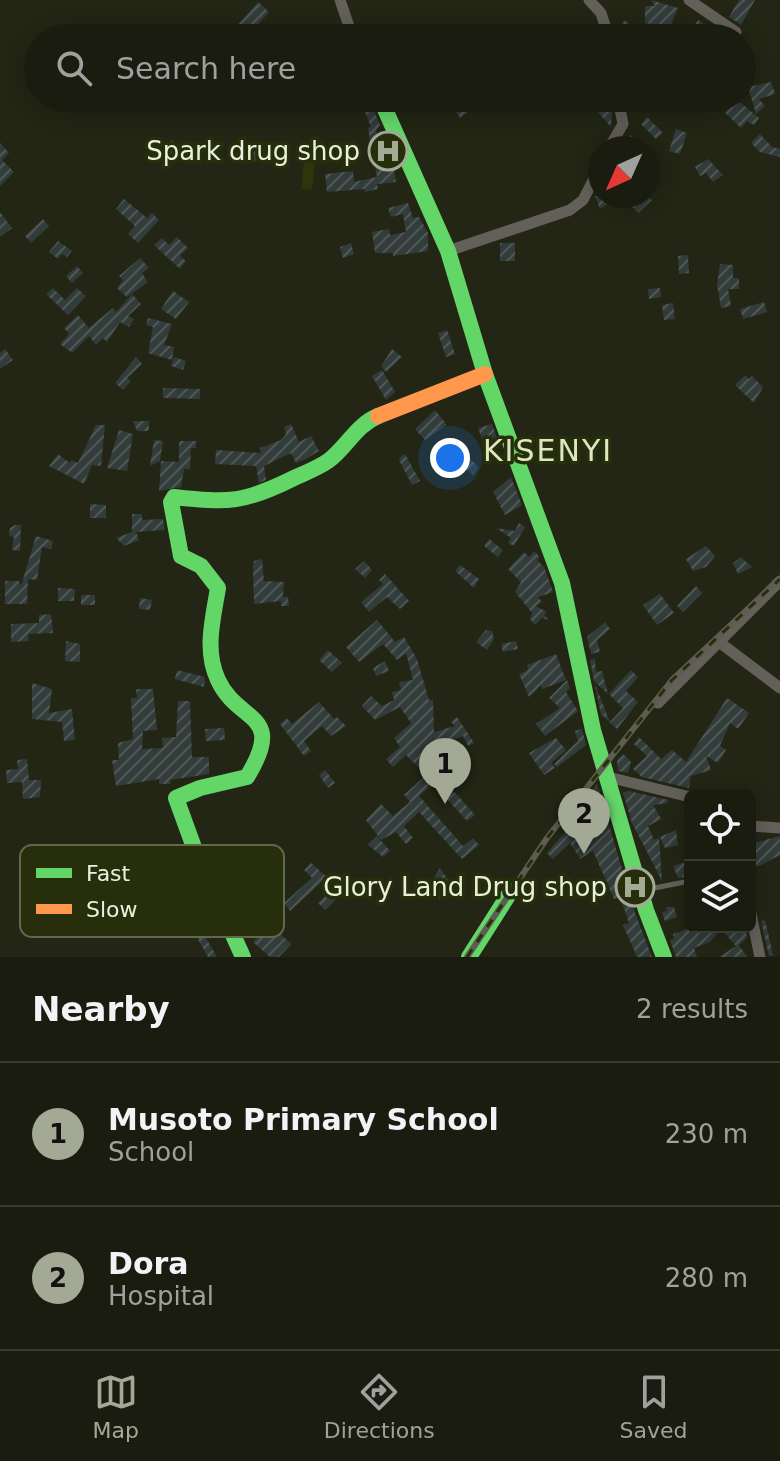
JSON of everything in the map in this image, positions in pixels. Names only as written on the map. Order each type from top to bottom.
[{"type":"street","points":[[340,0],[348,24]]},
{"type":"street","points":[[589,0],[601,13],[605,24]]},
{"type":"street","points":[[689,0],[724,24]]},
{"type":"street","points":[[386,112],[448,251],[485,374],[562,583],[590,717],[640,891],[664,957]]},
{"type":"street","points":[[616,136],[623,124],[621,112]]},
{"type":"street","points":[[448,251],[570,210],[583,200],[588,190]]},
{"type":"street","points":[[193,845],[176,798],[189,789],[217,787],[247,777],[258,759],[262,735],[258,720],[226,694],[217,678],[209,648],[218,588],[201,566],[181,556],[171,502],[174,497],[198,501],[245,500],[268,491],[328,461],[368,420],[485,374]]},
{"type":"street","points":[[658,703],[780,581]]},
{"type":"street","points":[[719,642],[780,688]]},
{"type":"street","points":[[608,777],[684,796]]},
{"type":"street","points":[[756,826],[780,828]]},
{"type":"street","points":[[469,957],[511,891]]},
{"type":"street","points":[[755,933],[760,957]]},
{"type":"street","points":[[234,937],[243,957]]},
{"type":"lane","points":[[640,891],[684,882]]},
{"type":"shaded area","points":[[305,149],[316,150],[312,190],[301,189]]},
{"type":"building","points":[[651,0],[678,8],[671,24],[645,23],[645,6],[655,6]]},
{"type":"building","points":[[739,0],[755,0],[742,24],[729,17]]},
{"type":"building","points":[[258,2],[269,12],[258,24],[239,24]]},
{"type":"building","points":[[771,82],[775,94],[759,99],[765,106],[756,114],[755,112],[756,85]]},
{"type":"building","points":[[365,112],[375,112],[380,125],[376,130],[380,146],[389,145],[396,182],[377,184],[378,189],[365,192],[364,189],[327,192],[325,174],[353,171],[354,182],[377,177],[368,128],[371,127]]},
{"type":"building","points":[[598,112],[612,112],[611,127]]},
{"type":"building","points":[[752,112],[759,118],[754,125],[747,121],[741,128],[725,113]]},
{"type":"building","points":[[647,117],[663,133],[653,136],[641,124]]},
{"type":"building","points":[[676,129],[687,133],[680,154],[669,151]]},
{"type":"building","points":[[760,134],[772,147],[780,149],[780,157],[760,152],[751,143]]},
{"type":"building","points":[[172,140],[179,146],[166,159],[162,150]]},
{"type":"building","points":[[249,142],[262,156],[253,163],[241,149]]},
{"type":"building","points":[[0,143],[9,153],[2,160],[14,172],[0,186]]},
{"type":"building","points":[[708,159],[723,175],[713,182],[706,173],[700,176],[695,167]]},
{"type":"building","points":[[124,199],[147,218],[152,213],[159,220],[138,243],[128,234],[135,226],[116,209]]},
{"type":"building","points":[[408,203],[413,218],[419,217],[428,233],[428,251],[393,256],[393,253],[375,253],[372,232],[389,229],[390,235],[406,232],[403,214],[391,217],[388,208]]},
{"type":"building","points":[[0,212],[12,228],[0,237]]},
{"type":"building","points":[[43,219],[49,226],[31,243],[25,236]]},
{"type":"building","points":[[177,237],[188,248],[180,256],[186,261],[180,269],[154,245],[162,238],[169,245]]},
{"type":"building","points":[[58,241],[72,251],[67,257],[62,254],[58,259],[49,252]]},
{"type":"building","points":[[351,243],[354,254],[343,258],[340,247]]},
{"type":"building","points":[[500,243],[515,243],[515,261],[500,261]]},
{"type":"building","points":[[688,255],[689,273],[679,274],[678,256]]},
{"type":"building","points":[[140,258],[149,268],[142,273],[148,282],[127,297],[117,288],[123,280],[119,276]]},
{"type":"building","points":[[720,264],[733,265],[733,278],[739,278],[739,289],[728,289],[731,306],[721,308],[717,285]]},
{"type":"building","points":[[77,266],[83,273],[72,283],[66,276]]},
{"type":"building","points":[[53,288],[65,300],[77,288],[86,296],[68,315],[46,294]]},
{"type":"building","points":[[660,288],[661,297],[649,299],[648,289]]},
{"type":"building","points":[[173,291],[189,302],[176,319],[161,309]]},
{"type":"building","points":[[132,294],[141,304],[128,316],[134,319],[129,327],[120,322],[107,342],[103,338],[96,345],[89,336],[72,353],[60,344],[69,334],[64,328],[78,315],[89,328],[113,308],[116,312]]},
{"type":"building","points":[[764,302],[767,312],[743,319],[740,309]]},
{"type":"building","points":[[673,303],[675,319],[664,320],[662,305]]},
{"type":"building","points":[[148,318],[172,324],[164,345],[174,347],[172,360],[148,353],[153,327],[146,325]]},
{"type":"building","points":[[447,330],[455,354],[446,357],[438,333]]},
{"type":"building","points":[[5,349],[13,360],[0,369],[0,353]]},
{"type":"building","points":[[392,349],[402,357],[386,372],[381,366]]},
{"type":"building","points":[[136,357],[142,364],[127,378],[131,381],[123,390],[115,383]]},
{"type":"building","points":[[174,357],[186,361],[183,370],[171,366]]},
{"type":"building","points":[[382,370],[395,392],[386,400],[372,376]]},
{"type":"building","points":[[745,375],[749,379],[752,376],[763,387],[754,403],[735,385]]},
{"type":"building","points":[[163,388],[200,389],[200,399],[163,398]]},
{"type":"building","points":[[435,410],[447,425],[425,440],[415,429]]},
{"type":"building","points":[[133,421],[149,421],[149,431],[137,431]]},
{"type":"building","points":[[291,424],[299,442],[311,436],[319,451],[296,463],[291,453],[264,466],[266,480],[259,483],[256,466],[215,464],[216,450],[261,453],[260,448],[281,440],[286,434],[284,427]]},
{"type":"building","points":[[492,424],[498,441],[484,445],[478,428]]},
{"type":"building","points":[[96,425],[105,425],[101,466],[92,465],[84,484],[49,466],[58,454],[70,463],[71,460],[78,463]]},
{"type":"building","points":[[119,430],[133,434],[127,471],[107,468]]},
{"type":"building","points":[[154,440],[163,441],[160,461],[150,466]]},
{"type":"building","points":[[179,441],[196,441],[196,448],[191,448],[190,469],[184,469],[181,487],[159,491],[161,461],[179,462]]},
{"type":"building","points":[[405,454],[420,481],[412,485],[399,458]]},
{"type":"building","points":[[469,458],[479,467],[473,475],[461,464]]},
{"type":"building","points":[[511,477],[522,505],[505,515],[493,492]]},
{"type":"building","points":[[90,504],[106,505],[106,518],[90,518]]},
{"type":"building","points":[[132,514],[142,514],[142,520],[163,519],[165,530],[136,532],[139,540],[124,546],[116,538],[132,532]]},
{"type":"building","points":[[519,523],[525,527],[514,546],[508,543],[511,538],[496,528],[515,531]]},
{"type":"building","points":[[21,525],[20,551],[12,550],[14,537],[9,536],[10,528]]},
{"type":"building","points":[[36,536],[53,541],[51,549],[42,547],[37,580],[28,579],[27,604],[5,604],[5,581],[19,581],[21,586]]},
{"type":"building","points":[[489,539],[503,550],[498,557],[484,546]]},
{"type":"building","points":[[706,546],[715,556],[706,567],[693,571],[686,559]]},
{"type":"building","points":[[534,551],[540,557],[537,560],[544,567],[553,592],[538,597],[542,602],[536,606],[547,612],[544,615],[549,620],[542,618],[535,625],[530,619],[532,613],[515,592],[521,582],[508,569],[524,552],[529,557]]},
{"type":"building","points":[[741,557],[752,567],[738,574],[733,563]]},
{"type":"building","points":[[262,559],[264,581],[284,582],[283,597],[288,597],[289,606],[281,606],[281,601],[254,604],[253,566],[254,561]]},
{"type":"building","points":[[364,561],[372,570],[365,578],[355,569]]},
{"type":"building","points":[[460,565],[479,579],[474,588],[455,571]]},
{"type":"building","points":[[385,574],[409,601],[400,609],[387,597],[369,612],[361,602],[383,584],[379,580]]},
{"type":"building","points":[[696,586],[702,593],[683,612],[677,606]]},
{"type":"building","points":[[58,588],[75,589],[74,601],[58,601]]},
{"type":"building","points":[[660,594],[674,613],[657,625],[643,605]]},
{"type":"building","points":[[81,595],[95,595],[95,605],[81,605]]},
{"type":"building","points":[[140,598],[152,600],[150,610],[139,609]]},
{"type":"building","points":[[51,614],[53,633],[28,634],[29,641],[11,642],[11,624],[39,623],[39,615]]},
{"type":"building","points":[[377,620],[395,642],[404,637],[417,659],[429,700],[433,700],[434,732],[455,726],[451,722],[457,717],[474,743],[468,746],[463,736],[428,749],[437,760],[432,764],[441,777],[475,815],[467,821],[433,784],[419,796],[463,846],[473,838],[479,845],[462,859],[419,812],[404,826],[413,838],[406,844],[396,832],[381,840],[366,820],[381,804],[393,816],[410,802],[404,795],[426,775],[406,755],[393,767],[386,759],[400,747],[394,738],[411,723],[400,707],[375,720],[362,706],[371,696],[382,706],[394,700],[392,692],[401,690],[399,682],[413,680],[406,653],[397,660],[383,644],[359,662],[346,647]]},
{"type":"building","points":[[605,622],[610,629],[597,640],[600,652],[591,654],[587,637]]},
{"type":"building","points":[[486,630],[492,631],[494,639],[487,650],[476,642]]},
{"type":"building","points":[[66,641],[80,644],[80,662],[65,661]]},
{"type":"building","points":[[516,641],[518,649],[503,652],[501,644]]},
{"type":"building","points":[[328,650],[342,663],[332,672],[319,660]]},
{"type":"building","points":[[556,654],[566,680],[542,689],[541,685],[529,697],[519,674],[528,670],[527,665]]},
{"type":"building","points":[[595,659],[596,672],[602,671],[608,694],[594,681],[590,660]]},
{"type":"building","points":[[385,661],[389,671],[376,676],[373,668]]},
{"type":"building","points":[[177,670],[205,677],[204,687],[175,679]]},
{"type":"building","points":[[631,670],[638,677],[626,691],[638,702],[617,729],[601,714],[594,682],[610,722],[623,708],[609,694]]},
{"type":"building","points":[[567,680],[570,688],[566,692],[578,711],[545,736],[536,724],[560,708],[549,698]]},
{"type":"building","points":[[32,683],[52,689],[49,713],[72,709],[75,740],[64,741],[62,722],[32,719]]},
{"type":"building","points":[[136,689],[153,689],[157,730],[143,731],[142,749],[163,748],[162,738],[176,737],[178,701],[190,701],[192,757],[209,757],[209,774],[170,780],[171,784],[159,784],[159,779],[116,786],[112,760],[119,760],[118,743],[133,739],[131,698],[137,698]]},
{"type":"building","points":[[727,698],[749,713],[738,729],[730,723],[720,746],[726,750],[718,763],[706,756],[711,770],[691,776],[689,788],[642,777],[633,769],[647,756],[634,744],[639,737],[661,759],[672,750],[686,762]]},
{"type":"building","points":[[319,702],[334,719],[337,717],[346,726],[331,736],[322,726],[304,741],[311,751],[304,756],[280,724],[287,718],[292,724]]},
{"type":"building","points":[[224,728],[225,740],[206,741],[205,729]]},
{"type":"building","points":[[582,729],[586,745],[557,767],[554,764],[578,741],[575,731]]},
{"type":"building","points":[[556,738],[566,750],[551,763],[555,768],[544,775],[529,753]]},
{"type":"building","points":[[623,754],[631,762],[628,773],[618,771],[617,760]]},
{"type":"building","points":[[27,759],[29,780],[41,780],[40,797],[23,799],[22,782],[7,783],[6,770],[18,769],[17,760]]},
{"type":"building","points":[[325,770],[335,783],[328,788],[319,775]]},
{"type":"building","points":[[597,784],[635,913],[652,957],[637,957],[623,925],[629,923],[620,897],[614,899],[593,851],[580,859],[570,843],[553,859],[547,853],[598,794],[592,790]]},
{"type":"building","points":[[629,791],[668,800],[668,803],[653,805],[661,819],[648,826],[654,840],[659,838],[662,881],[632,823],[623,793]]},
{"type":"building","points":[[676,830],[678,845],[665,848],[660,837]]},
{"type":"building","points":[[377,836],[390,851],[383,857],[368,845]]},
{"type":"building","points":[[780,836],[780,855],[756,866],[756,841]]},
{"type":"building","points":[[684,862],[684,877],[678,878],[673,866]]},
{"type":"building","points":[[311,863],[327,877],[290,911],[284,903],[312,878],[304,870]]},
{"type":"building","points":[[440,868],[453,887],[440,900],[428,886]]},
{"type":"building","points":[[329,892],[336,899],[325,910],[318,903]]},
{"type":"building","points":[[666,907],[674,907],[677,917],[665,921],[662,912],[667,911]]},
{"type":"building","points":[[765,920],[773,955],[769,956],[761,921]]},
{"type":"building","points":[[684,930],[684,933],[718,933],[710,942],[694,948],[697,957],[676,957],[670,940],[674,939],[673,934]]},
{"type":"building","points":[[725,933],[746,933],[747,938],[739,945],[747,957],[719,957],[736,946]]},
{"type":"building","points":[[197,937],[205,937],[217,957],[208,957]]},
{"type":"building","points":[[258,937],[284,937],[291,944],[279,957],[270,957],[253,942]]},
{"type":"railway","points":[[467,957],[547,838],[672,680],[780,579]]},
{"type":"traffic: fast","points":[[386,112],[448,251],[485,374],[562,583],[593,730],[646,910],[664,957]]},
{"type":"traffic: fast","points":[[193,845],[176,798],[200,788],[247,777],[262,741],[261,729],[227,694],[218,680],[211,657],[212,623],[218,588],[201,566],[181,556],[171,502],[174,497],[236,499],[277,486],[328,461],[363,425],[378,416]]},
{"type":"traffic: fast","points":[[469,957],[511,891]]},
{"type":"traffic: fast","points":[[234,937],[243,957]]},
{"type":"traffic: slow","points":[[378,416],[485,374]]},
{"type":"place","name":"Spark drug shop","points":[[388,151]]},
{"type":"place","name":"Musoto Primary School","points":[[445,804]]},
{"type":"place","name":"Dora","points":[[584,854]]},
{"type":"place","name":"Glory Land Drug shop","points":[[635,887]]},
{"type":"district","name":"KISENYI","points":[[548,451]]}]
